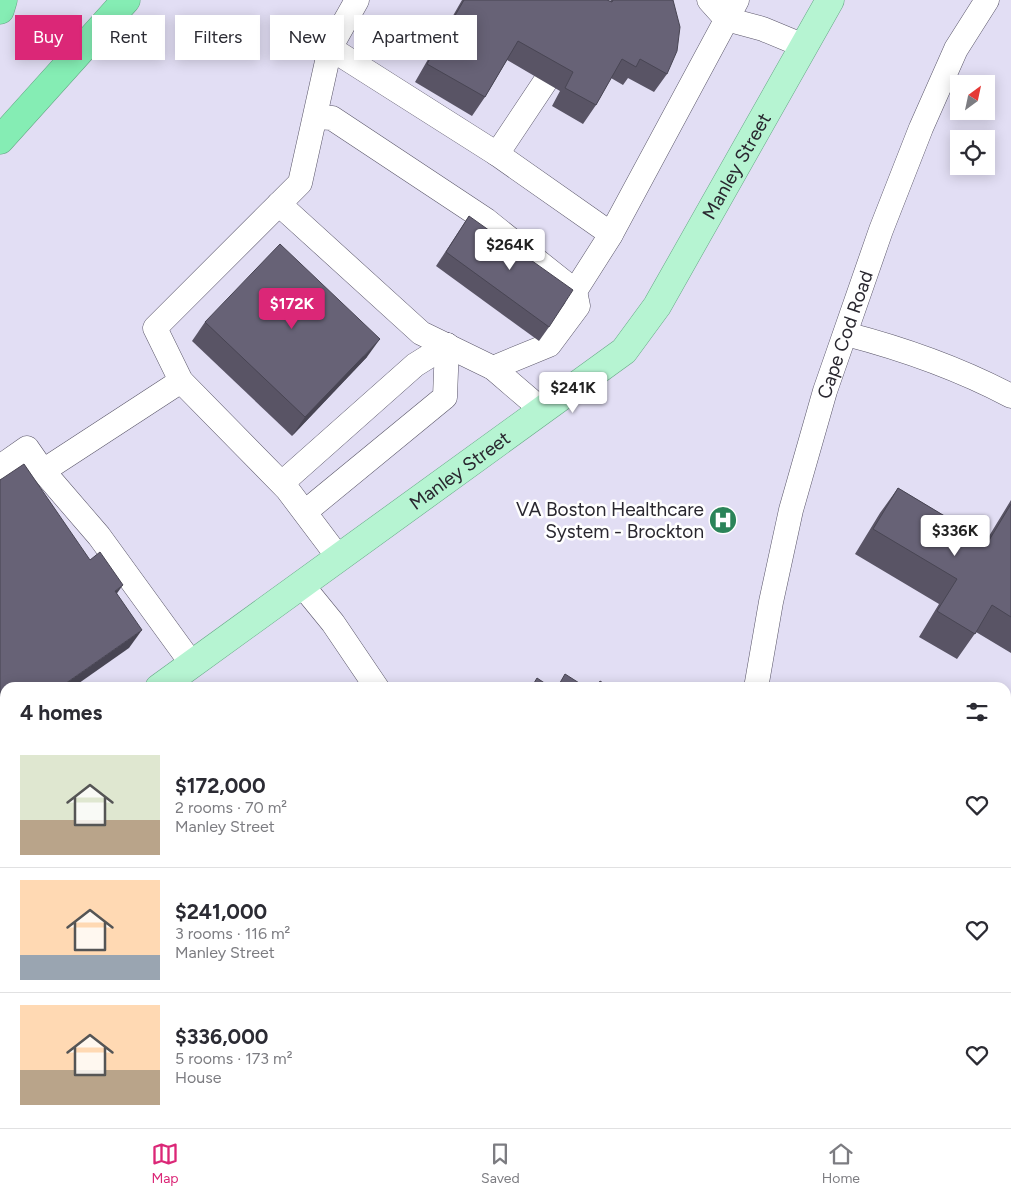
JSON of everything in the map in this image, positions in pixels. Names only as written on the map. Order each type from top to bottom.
[{"type":"highway","points":[[0,10],[3,0]]},
{"type":"highway","points":[[0,140],[126,0]]},
{"type":"main road","name":"Manley Street","points":[[166,682],[624,351],[641,331],[830,0]]},
{"type":"lane","points":[[344,23],[357,0]]},
{"type":"lane","points":[[709,0],[731,9],[763,28],[804,46]]},
{"type":"lane","name":"Cape Cod Road","points":[[757,682],[771,602],[793,502],[816,420],[881,230],[944,75],[956,49],[986,0]]},
{"type":"lane","points":[[494,368],[549,345],[578,306],[576,291],[611,234],[731,9]]},
{"type":"lane","points":[[344,57],[497,154],[611,234]]},
{"type":"lane","points":[[328,60],[300,183],[156,328],[181,381],[282,483],[339,558]]},
{"type":"lane","points":[[497,154],[545,82]]},
{"type":"lane","points":[[316,117],[332,118],[486,220],[576,291]]},
{"type":"lane","points":[[279,204],[421,333],[494,368],[542,410]]},
{"type":"lane","points":[[846,334],[886,344],[949,366],[1011,396]]},
{"type":"lane","points":[[282,483],[415,365],[447,345]]},
{"type":"lane","points":[[305,512],[445,396],[447,345]]},
{"type":"lane","points":[[43,471],[181,381]]},
{"type":"lane","points":[[0,467],[27,448],[43,471],[99,536],[192,664]]},
{"type":"lane","points":[[302,584],[333,623],[373,682]]},
{"type":"building","points":[[464,0],[607,0],[612,2],[613,0],[673,0],[680,27],[677,51],[667,74],[640,59],[636,67],[622,59],[596,105],[565,88],[573,72],[518,41],[485,97],[427,64],[429,60],[477,60],[477,15],[455,15]]},
{"type":"building","points":[[469,216],[573,290],[549,327],[446,252]]},
{"type":"building","points":[[280,244],[380,339],[305,417],[205,322]]},
{"type":"building","points":[[24,464],[90,560],[100,552],[123,585],[115,591],[142,630],[68,682],[0,682],[0,480]]},
{"type":"building","points":[[898,488],[988,542],[1011,504],[1011,617],[992,605],[975,634],[937,611],[957,579],[873,529]]},
{"type":"building","points":[[565,674],[578,682],[560,682]]},
{"type":"building","points":[[537,678],[543,682],[535,682]]},
{"type":"place","name":"VA Boston Healthcare System - Brockton","points":[[723,520]]}]
